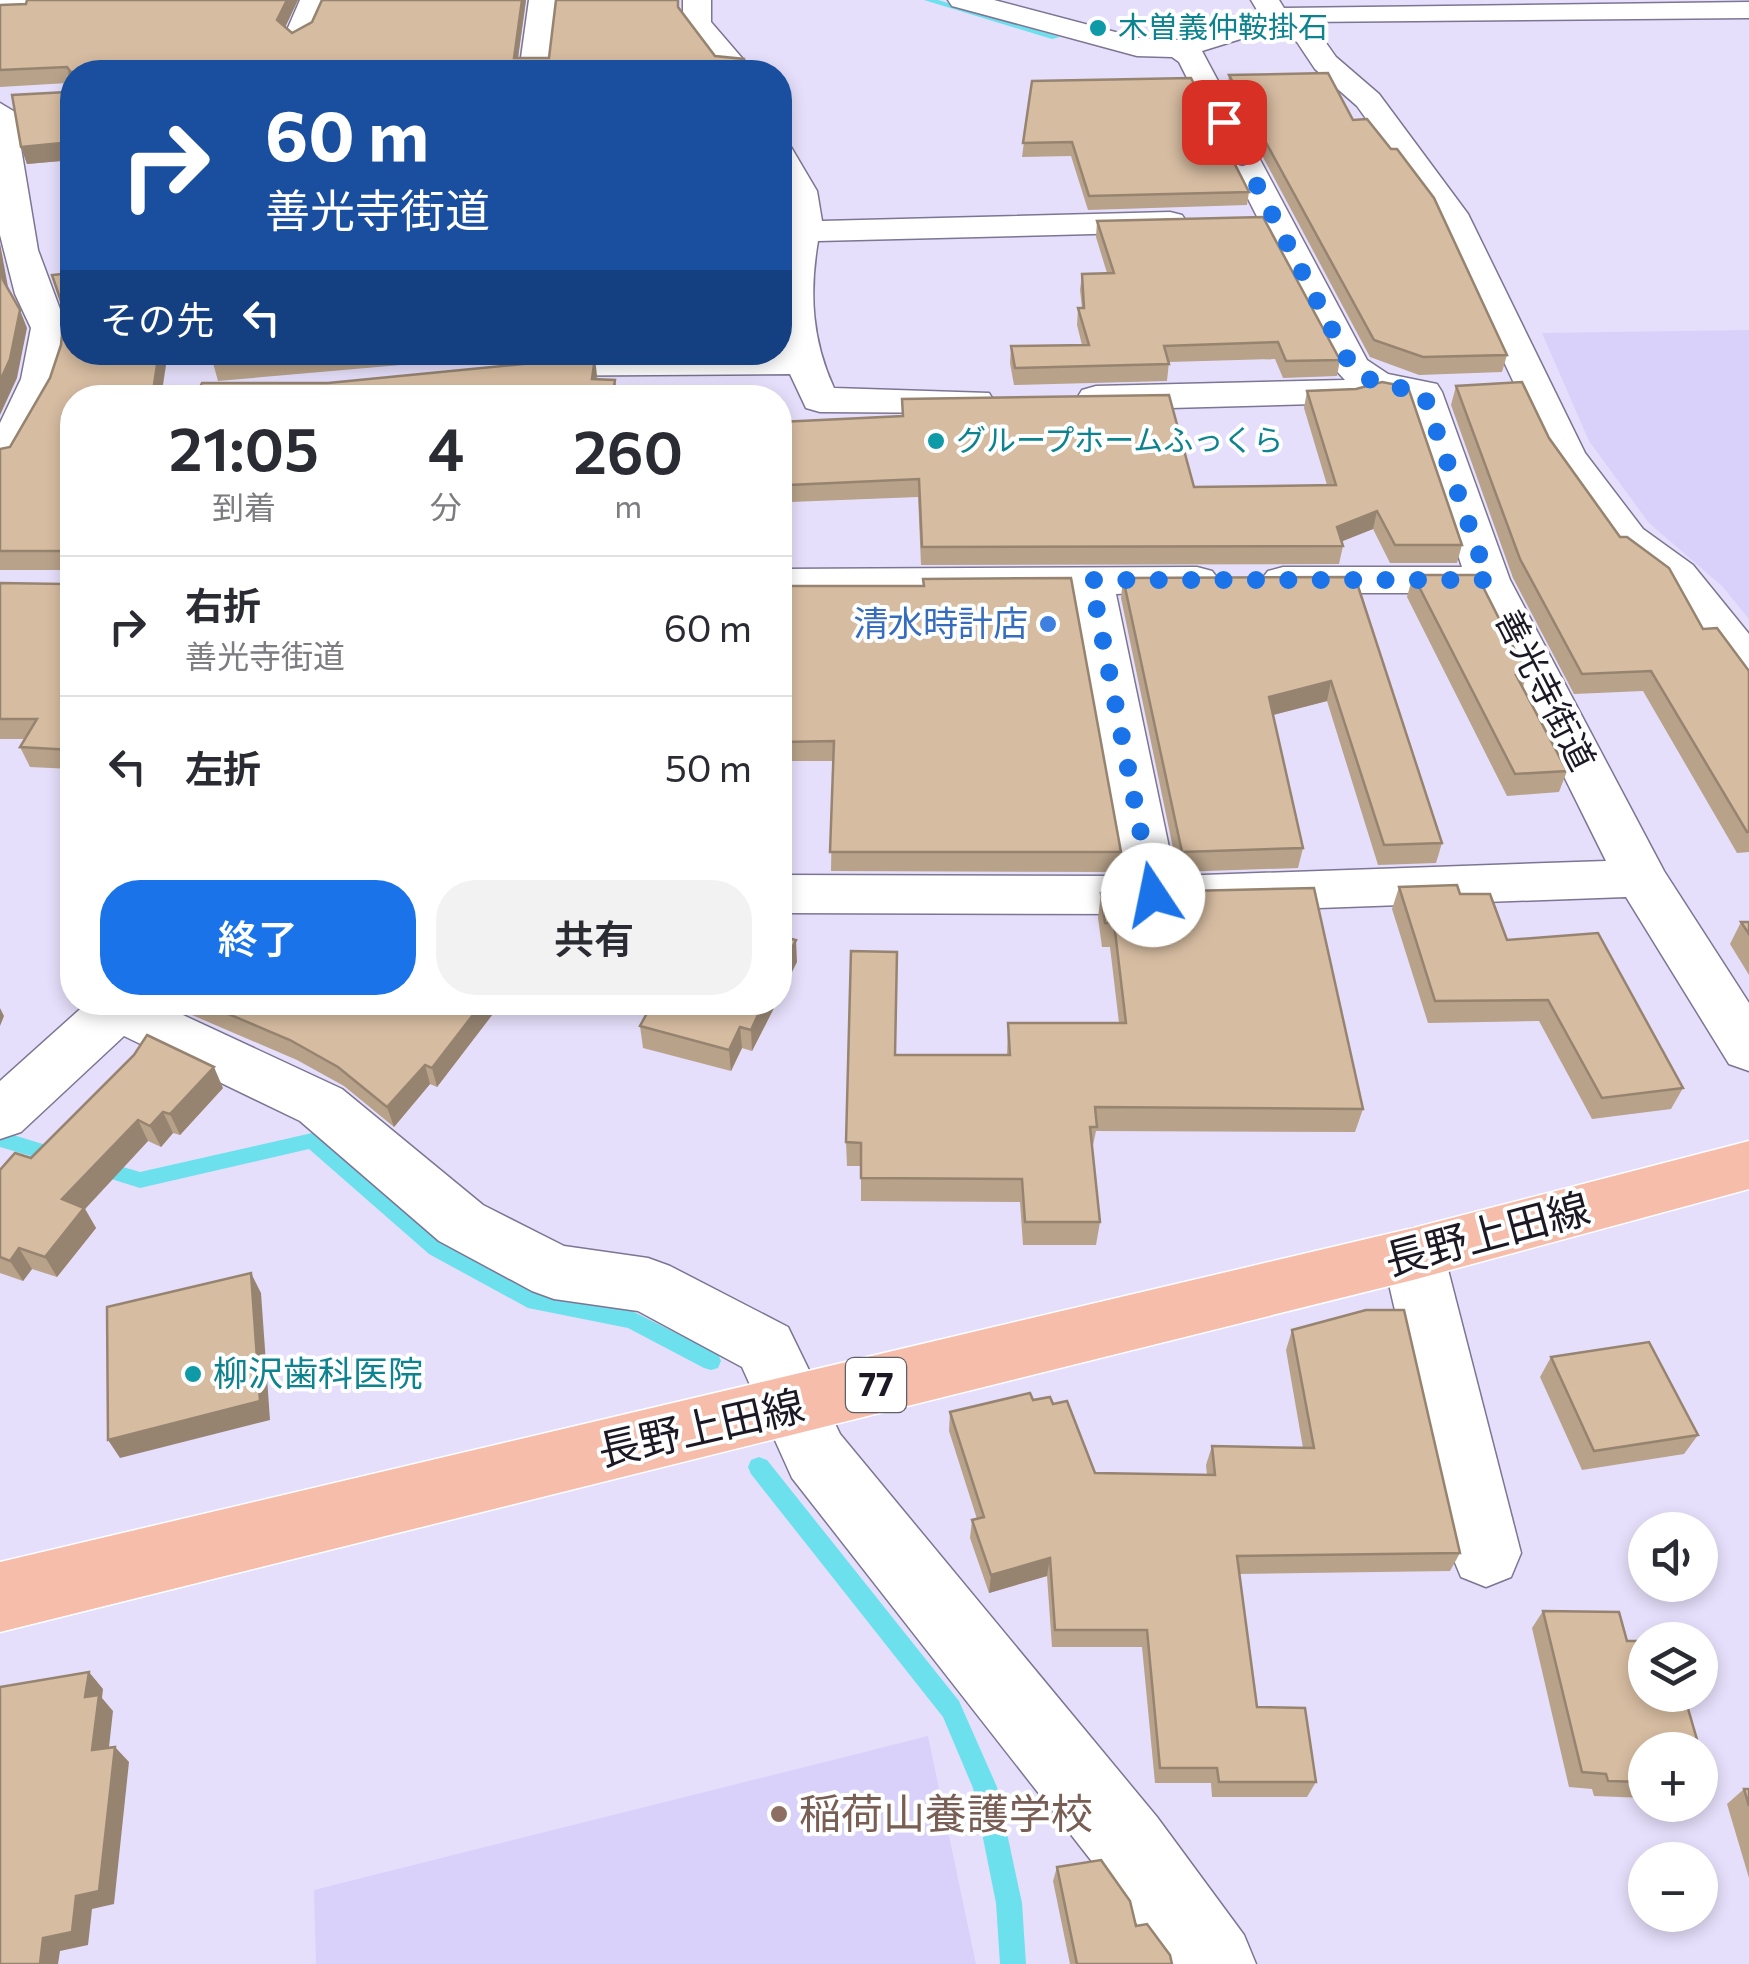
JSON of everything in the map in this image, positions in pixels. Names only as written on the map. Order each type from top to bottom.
[{"type":"main road","name":"長野上田線","points":[[0,1597],[1413,1254],[1749,1165]]},
{"type":"street","points":[[0,5],[50,0]]},
{"type":"street","points":[[298,36],[314,0]]},
{"type":"street","points":[[536,60],[544,0]]},
{"type":"street","points":[[697,0],[697,23],[729,60]]},
{"type":"street","points":[[962,0],[1137,47],[1179,49],[1271,10],[1293,14],[1749,10]]},
{"type":"street","points":[[1271,10],[1307,36],[1325,63],[1368,100],[1451,214],[1480,266],[1479,389],[1488,580]]},
{"type":"street","points":[[1179,49],[1191,57],[1352,368],[1377,384]]},
{"type":"street","points":[[0,455],[28,408],[46,360],[50,323],[17,297],[4,103]]},
{"type":"street","points":[[792,171],[800,183],[793,225],[793,289],[804,362],[820,400],[1037,401],[1352,391],[1377,384],[1479,389],[1566,455],[1628,538],[1678,574],[1749,664]]},
{"type":"street","points":[[1233,220],[1273,220]]},
{"type":"street","points":[[793,225],[815,231],[1193,221]]},
{"type":"street","points":[[792,362],[804,362]]},
{"type":"street","points":[[491,371],[550,365]]},
{"type":"street","points":[[28,408],[60,407]]},
{"type":"street","points":[[1091,580],[1153,895]]},
{"type":"street","name":"善光寺街道","points":[[792,582],[1488,580],[1640,878],[1749,1048]]},
{"type":"street","points":[[792,894],[1153,895],[1640,878]]},
{"type":"street","points":[[2,1115],[111,1015]]},
{"type":"street","points":[[139,1015],[321,1105],[461,1223],[492,1240],[554,1272],[648,1286],[764,1347],[816,1456],[1128,1845],[1215,1964]]},
{"type":"street","points":[[1413,1254],[1486,1553]]},
{"type":"shaded area","points":[[1749,330],[1749,619],[1722,586],[1649,523],[1589,441],[1542,333]]},
{"type":"shaded area","name":"稲荷山養護学校","points":[[928,1736],[976,1964],[316,1964],[314,1890]]},
{"type":"building","points":[[27,0],[287,0],[277,20],[292,33],[312,22],[322,0],[522,0],[514,58],[549,58],[556,0],[678,0],[678,7],[715,56],[744,60],[60,60],[60,67],[0,70],[0,5],[26,4]]},
{"type":"building","points":[[1328,73],[1353,120],[1367,119],[1391,149],[1397,149],[1434,198],[1507,355],[1423,357],[1374,340],[1229,75]]},
{"type":"building","points":[[1191,78],[1249,192],[1089,196],[1072,142],[1023,143],[1032,81]]},
{"type":"building","points":[[60,92],[60,143],[21,147],[12,95]]},
{"type":"building","points":[[1263,217],[1340,360],[1286,361],[1278,342],[1164,346],[1169,364],[1015,368],[1011,346],[1089,345],[1078,308],[1084,308],[1082,274],[1114,273],[1097,221]]},
{"type":"building","points":[[0,264],[3,280],[20,310],[10,359],[0,381]]},
{"type":"building","points":[[60,274],[60,298],[52,275]]},
{"type":"building","points":[[60,348],[60,365],[157,365],[154,385],[60,385],[60,551],[0,551],[0,449],[10,447],[50,378]]},
{"type":"building","points":[[513,365],[594,365],[592,379],[615,380],[614,385],[201,385],[328,383]]},
{"type":"building","points":[[1382,382],[1408,387],[1462,545],[1395,545],[1377,511],[1337,527],[1343,546],[922,547],[919,479],[792,485],[792,421],[903,416],[902,399],[1169,395],[1194,487],[1336,485],[1307,391],[1356,389]]},
{"type":"building","points":[[1522,382],[1549,438],[1620,537],[1627,537],[1669,568],[1703,629],[1717,628],[1749,671],[1749,832],[1651,671],[1582,674],[1520,559],[1456,386]]},
{"type":"building","points":[[1413,575],[1477,575],[1527,674],[1516,675],[1567,771],[1515,774]]},
{"type":"building","points":[[1355,577],[1442,843],[1384,845],[1331,681],[1269,697],[1303,848],[1182,852],[1123,578]]},
{"type":"building","points":[[1071,578],[1121,852],[830,852],[834,741],[792,742],[792,586],[924,586],[923,579]]},
{"type":"building","points":[[0,583],[60,584],[60,749],[20,747],[37,719],[0,719]]},
{"type":"building","points":[[1457,885],[1460,894],[1490,894],[1507,940],[1598,933],[1683,1088],[1602,1098],[1548,1000],[1435,1001],[1399,887]]},
{"type":"building","points":[[1314,888],[1363,1109],[1095,1107],[1097,1127],[1090,1127],[1100,1222],[1025,1222],[1022,1179],[861,1178],[861,1143],[846,1142],[851,951],[897,952],[895,1055],[1010,1055],[1008,1023],[1126,1023],[1114,923],[1105,923],[1101,893]]},
{"type":"building","points":[[231,1015],[473,1015],[432,1068],[425,1065],[387,1107],[338,1067],[290,1040]]},
{"type":"building","points":[[646,1015],[758,1015],[751,1030],[740,1027],[729,1050],[640,1026]]},
{"type":"building","points":[[147,1035],[214,1067],[170,1114],[163,1112],[150,1126],[138,1120],[62,1199],[84,1208],[45,1257],[19,1248],[10,1261],[0,1257],[0,1170],[15,1153],[31,1158],[134,1055]]},
{"type":"building","name":"柳沢歯科医院","points":[[251,1273],[260,1401],[108,1440],[107,1307]]},
{"type":"building","points":[[1366,1310],[1404,1310],[1460,1553],[1237,1556],[1257,1707],[1305,1708],[1316,1782],[1219,1782],[1217,1768],[1160,1768],[1147,1630],[1055,1630],[1050,1558],[991,1575],[972,1520],[984,1517],[950,1412],[1030,1393],[1033,1400],[1050,1397],[1053,1404],[1067,1401],[1095,1473],[1215,1475],[1212,1446],[1314,1448],[1292,1330]]},
{"type":"building","points":[[1649,1342],[1698,1435],[1594,1451],[1551,1357]]},
{"type":"building","points":[[1543,1611],[1619,1612],[1628,1641],[1628,1712],[1689,1712],[1695,1732],[1628,1732],[1628,1782],[1608,1781],[1606,1774],[1582,1772]]},
{"type":"building","points":[[89,1672],[85,1697],[99,1695],[92,1750],[115,1747],[99,1891],[76,1896],[72,1932],[43,1938],[40,1964],[0,1964],[0,1687]]},
{"type":"building","points":[[1101,1860],[1130,1901],[1136,1926],[1147,1924],[1170,1955],[1172,1964],[1077,1964],[1057,1867]]},
{"type":"waterway","points":[[928,0],[1055,37]]},
{"type":"waterway","points":[[0,1139],[62,1157]]},
{"type":"waterway","points":[[96,1167],[140,1180],[312,1141],[436,1248],[535,1302],[632,1320],[711,1361]]},
{"type":"waterway","points":[[759,1467],[951,1709],[985,1787],[1009,1903],[1013,1964]]},
{"type":"place","name":"木曽義仲鞍掛石","points":[[1098,28]]},
{"type":"place","name":"グループホームふっくら","points":[[936,441]]},
{"type":"place","name":"清水時計店","points":[[1048,624]]},
{"type":"place","name":"柳沢歯科医院","points":[[193,1374]]},
{"type":"place","name":"稲荷山養護学校","points":[[779,1814]]},
{"type":"route","points":[[1153,895],[1091,580],[1488,580],[1423,392],[1377,384],[1352,368],[1224,122]]}]
